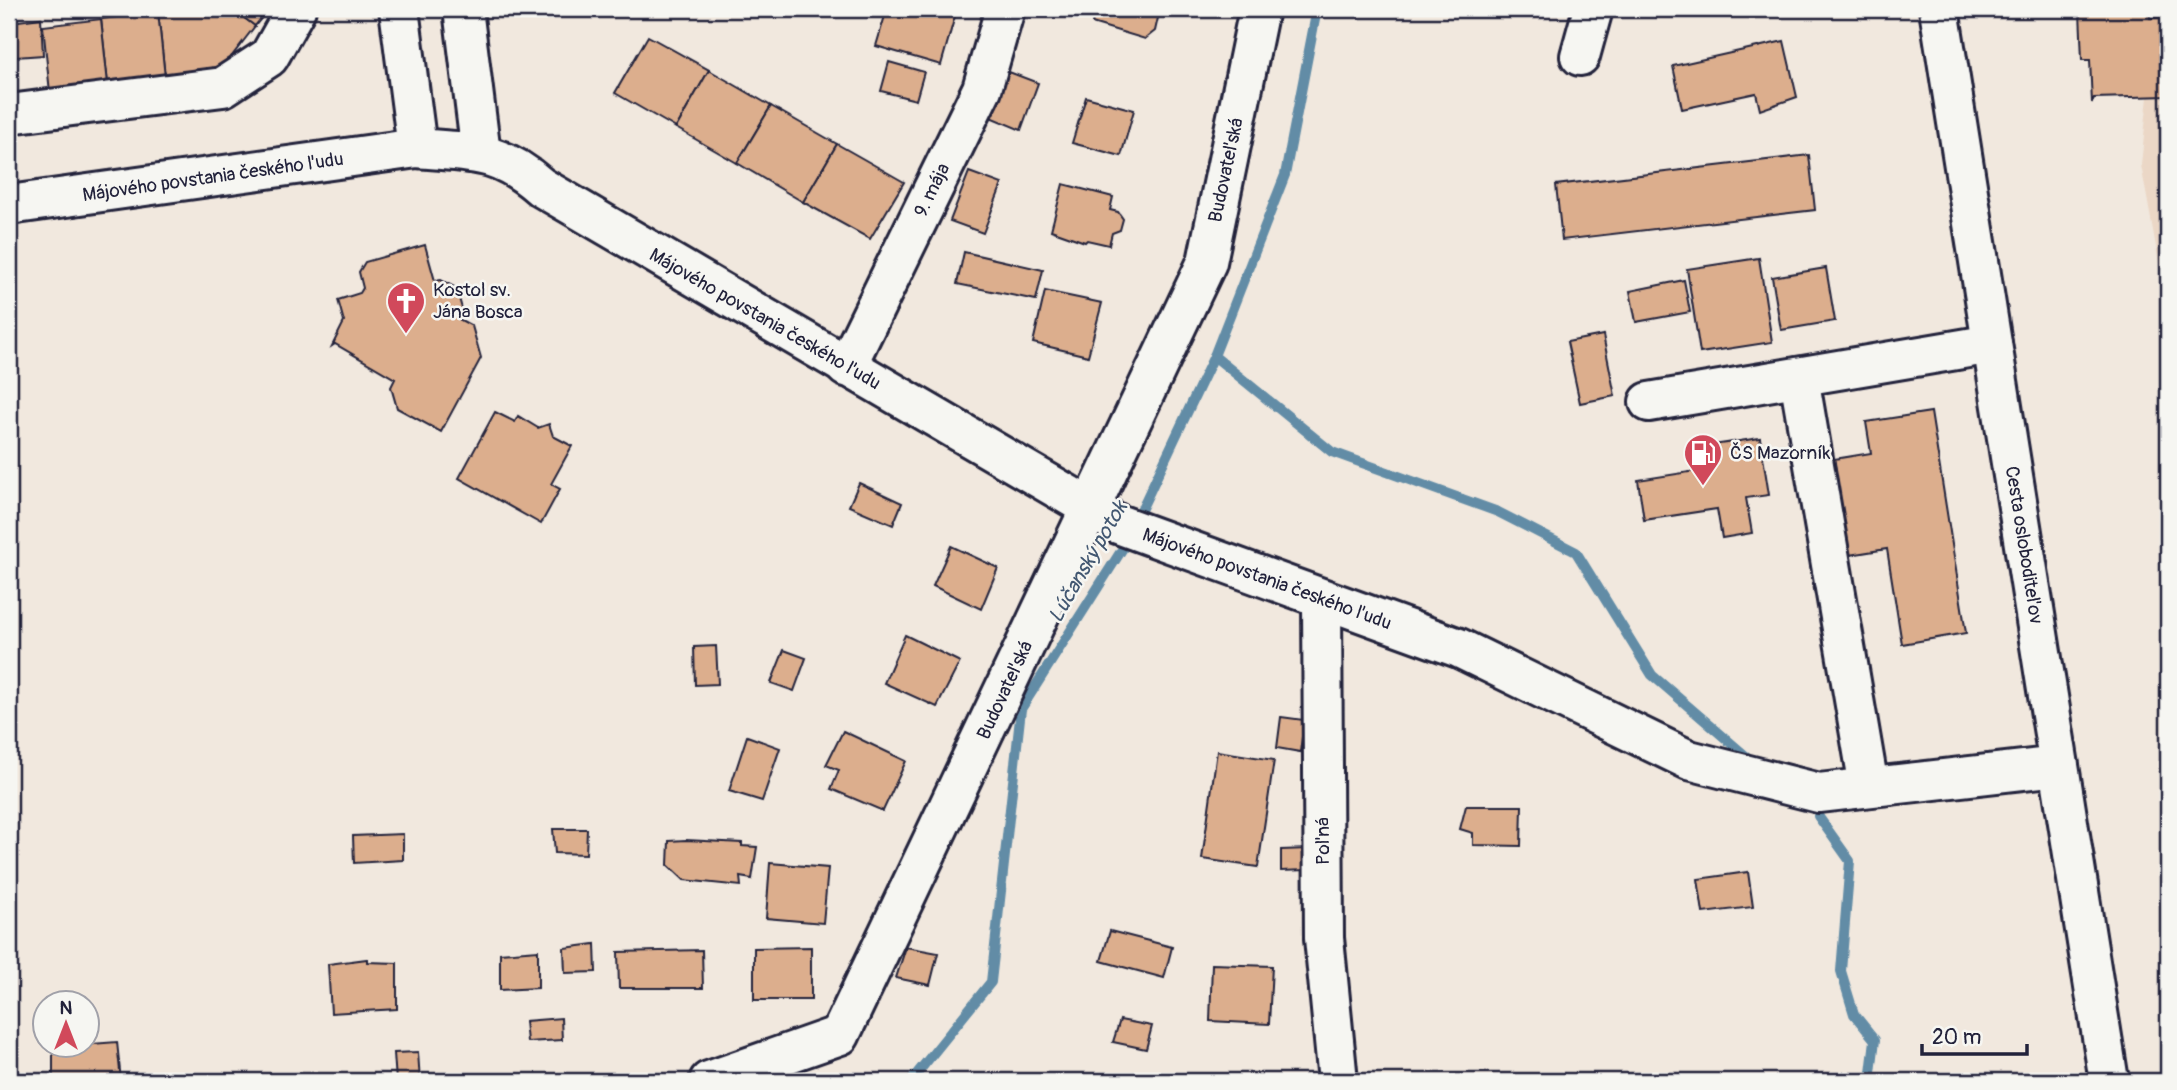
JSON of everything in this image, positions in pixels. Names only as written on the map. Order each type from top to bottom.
[{"type":"street","points":[[9,114],[223,87],[269,58],[296,9]]},
{"type":"street","points":[[399,9],[417,148]]},
{"type":"street","points":[[463,9],[481,153]]},
{"type":"street","name":"9. mája","points":[[846,367],[982,89],[1005,9]]},
{"type":"street","name":"Budovateľská","points":[[709,1081],[840,1035],[1104,517],[1207,262],[1259,9]]},
{"type":"street","points":[[1580,56],[1593,9]]},
{"type":"street","name":"Cesta osloboditeľov","points":[[1939,9],[2109,1081]]},
{"type":"street","name":"Májového povstania českého ľudu","points":[[9,205],[417,148],[481,153],[517,166],[541,187],[1104,517],[1159,540],[1459,648],[1689,760],[1819,793],[2059,766]]},
{"type":"street","points":[[1649,402],[1992,344]]},
{"type":"street","points":[[1799,377],[1869,787]]},
{"type":"street","name":"Poľná","points":[[1322,600],[1324,938],[1338,1081]]},
{"type":"shaded area","points":[[2157,9],[2168,9],[2168,312],[2141,165]]},
{"type":"building","points":[[178,9],[232,9],[255,26],[228,61],[210,72],[165,77],[158,12]]},
{"type":"building","points":[[232,9],[269,9],[255,26]]},
{"type":"building","points":[[887,9],[957,9],[941,65],[876,46]]},
{"type":"building","points":[[1096,9],[1160,9],[1155,31],[1145,39],[1092,23]]},
{"type":"building","points":[[2149,9],[2150,18],[2168,17],[2168,96],[2094,98],[2092,103],[2090,60],[2082,60],[2080,11]]},
{"type":"building","points":[[158,12],[165,77],[108,84],[101,19]]},
{"type":"building","points":[[41,18],[43,55],[16,57],[11,22]]},
{"type":"building","points":[[101,19],[108,84],[50,92],[43,26]]},
{"type":"building","points":[[648,36],[709,70],[676,128],[615,93]]},
{"type":"building","points":[[1784,41],[1797,97],[1760,110],[1756,93],[1682,109],[1673,66]]},
{"type":"building","points":[[889,62],[924,72],[916,100],[881,91]]},
{"type":"building","points":[[709,70],[771,106],[737,163],[676,128]]},
{"type":"building","points":[[1009,72],[1038,83],[1021,130],[990,117]]},
{"type":"building","points":[[1086,97],[1134,110],[1121,156],[1072,143]]},
{"type":"building","points":[[771,106],[837,144],[803,202],[737,163]]},
{"type":"building","points":[[837,144],[904,182],[870,239],[803,202]]},
{"type":"building","points":[[1809,155],[1815,210],[1562,240],[1556,185]]},
{"type":"building","points":[[969,172],[1002,184],[983,233],[950,221]]},
{"type":"building","points":[[1063,184],[1113,197],[1110,210],[1118,212],[1123,219],[1120,230],[1112,233],[1109,245],[1087,240],[1085,242],[1051,230]]},
{"type":"building","name":"Kostol sv. Jána Bosca","points":[[425,245],[435,281],[441,280],[456,288],[463,312],[459,319],[472,326],[481,358],[441,432],[397,408],[391,387],[395,379],[335,344],[332,346],[344,322],[338,300],[360,293],[363,288],[359,272],[365,262]]},
{"type":"building","points":[[964,252],[1043,270],[1036,300],[957,284]]},
{"type":"building","points":[[1759,258],[1772,342],[1700,353],[1687,269]]},
{"type":"building","points":[[1826,268],[1835,321],[1781,330],[1772,277]]},
{"type":"building","points":[[1684,280],[1690,312],[1636,322],[1630,291]]},
{"type":"building","points":[[1045,291],[1102,303],[1088,356],[1033,343]]},
{"type":"building","points":[[1603,335],[1615,396],[1580,403],[1567,342]]},
{"type":"building","points":[[495,412],[515,422],[518,416],[538,428],[549,424],[553,436],[572,446],[551,484],[560,489],[541,524],[459,478]]},
{"type":"building","points":[[1931,412],[1966,633],[1902,644],[1887,549],[1849,555],[1834,459],[1871,453],[1866,422]]},
{"type":"building","name":"ČS Mazorník","points":[[1760,438],[1769,495],[1746,498],[1752,533],[1722,538],[1717,509],[1644,520],[1638,480],[1709,469],[1706,446]]},
{"type":"building","points":[[859,483],[902,503],[893,525],[849,506]]},
{"type":"building","points":[[951,546],[998,568],[981,609],[933,586]]},
{"type":"building","points":[[905,635],[960,662],[937,707],[884,683]]},
{"type":"building","points":[[716,646],[718,684],[695,685],[694,647]]},
{"type":"building","points":[[784,650],[806,658],[794,691],[771,683]]},
{"type":"building","points":[[1281,717],[1304,720],[1300,752],[1277,748]]},
{"type":"building","points":[[843,731],[906,761],[883,811],[831,789],[839,770],[826,765]]},
{"type":"building","points":[[747,736],[780,748],[762,801],[729,791]]},
{"type":"building","points":[[1217,751],[1274,760],[1258,867],[1202,859]]},
{"type":"building","points":[[1466,806],[1522,806],[1521,846],[1473,845],[1473,833],[1460,829]]},
{"type":"building","points":[[553,829],[587,829],[586,854],[555,853]]},
{"type":"building","points":[[403,834],[403,860],[354,863],[353,836]]},
{"type":"building","points":[[669,841],[742,843],[742,846],[757,847],[752,879],[740,877],[741,886],[684,880],[668,865]]},
{"type":"building","points":[[1308,849],[1307,870],[1281,871],[1281,850]]},
{"type":"building","points":[[770,863],[828,868],[823,923],[766,918]]},
{"type":"building","points":[[1748,872],[1753,907],[1703,913],[1698,879]]},
{"type":"building","points":[[1110,931],[1172,947],[1164,978],[1101,961]]},
{"type":"building","points":[[595,944],[596,972],[565,973],[564,948]]},
{"type":"building","points":[[811,947],[811,1000],[754,1000],[754,948]]},
{"type":"building","points":[[906,947],[938,953],[930,985],[896,978]]},
{"type":"building","points":[[538,950],[538,988],[500,990],[500,953]]},
{"type":"building","points":[[702,950],[703,988],[619,988],[618,952]]},
{"type":"building","points":[[367,959],[367,962],[397,963],[397,1009],[331,1013],[328,964]]},
{"type":"building","points":[[1212,964],[1272,966],[1269,1024],[1210,1021]]},
{"type":"building","points":[[561,1018],[562,1040],[527,1042],[525,1021]]},
{"type":"building","points":[[1120,1020],[1152,1026],[1146,1049],[1113,1042]]},
{"type":"building","points":[[117,1042],[121,1081],[53,1081],[53,1058],[102,1058],[102,1043]]},
{"type":"building","points":[[418,1052],[420,1081],[396,1081],[394,1053]]},
{"type":"waterway","name":"Lúčanský potok","points":[[911,1081],[991,982],[1021,709],[1123,548],[1214,356],[1285,175],[1317,9]]},
{"type":"waterway","points":[[1214,356],[1332,452],[1498,512],[1576,552],[1652,675],[1754,763]]},
{"type":"waterway","points":[[1818,816],[1850,861],[1841,971],[1854,1014],[1875,1040],[1870,1081]]},
{"type":"place","name":"Kostol sv. Jána Bosca","points":[[406,335]]},
{"type":"place","name":"ČS Mazorník","points":[[1703,487]]}]
